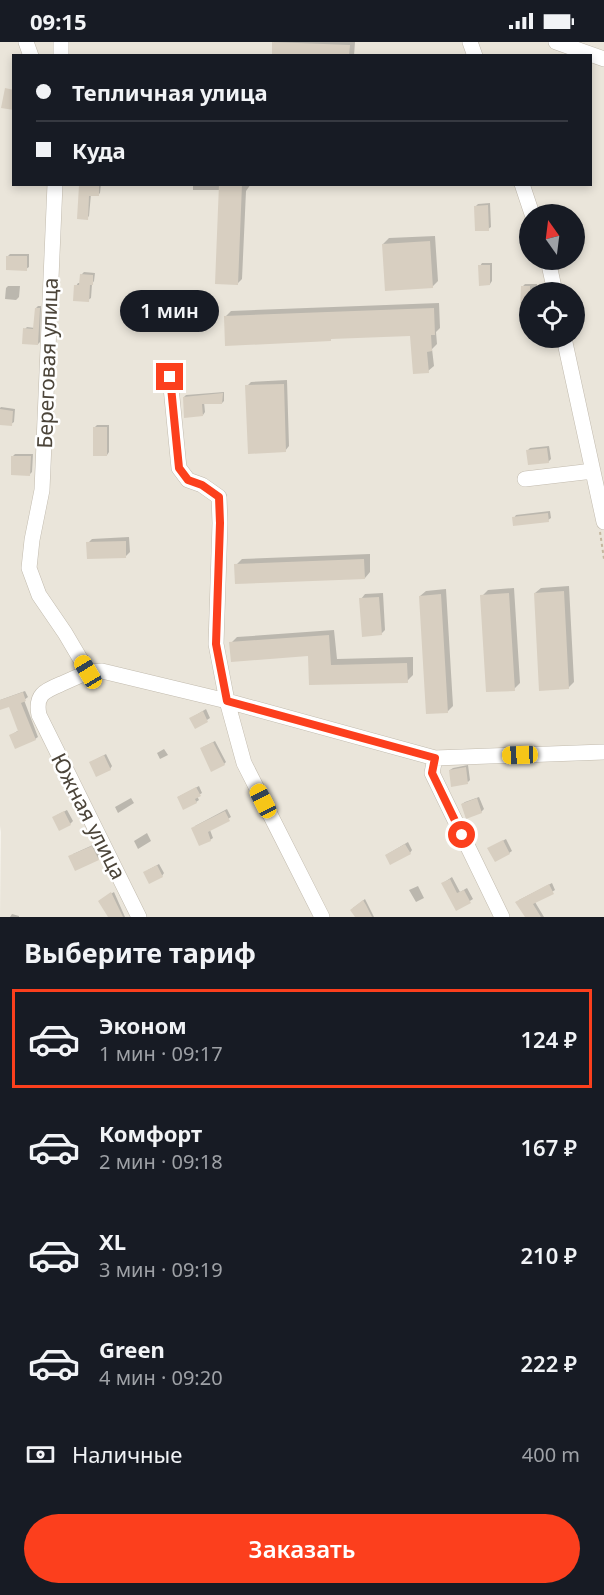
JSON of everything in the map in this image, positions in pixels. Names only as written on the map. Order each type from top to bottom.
[{"type":"street","points":[[556,42],[590,54]]},
{"type":"street","name":"Береговая улица","points":[[55,186],[42,490],[29,568],[39,595],[88,672]]},
{"type":"street","points":[[523,186],[529,204]]},
{"type":"street","points":[[566,348],[604,522]]},
{"type":"street","points":[[170,377],[179,468],[188,480],[202,485],[219,497],[216,644],[227,701],[244,763],[322,917]]},
{"type":"street","points":[[525,480],[593,471]]},
{"type":"street","points":[[88,672],[102,671],[227,701],[435,758],[604,752]]},
{"type":"street","name":"Южная улица","points":[[88,672],[45,691],[37,707],[139,917]]},
{"type":"street","points":[[435,758],[432,773],[502,917]]},
{"type":"shaded area","points":[[0,42],[604,42],[604,917],[0,917]]},
{"type":"building","points":[[272,42],[350,45],[349,54],[272,54]]},
{"type":"building","points":[[5,88],[12,90],[12,110],[1,108]]},
{"type":"building","points":[[79,186],[99,186],[99,196],[89,196],[88,220],[77,219]]},
{"type":"building","points":[[219,186],[242,186],[238,285],[215,284]]},
{"type":"building","points":[[488,205],[489,231],[475,231],[474,206]]},
{"type":"building","points":[[430,241],[433,288],[385,291],[382,244]]},
{"type":"building","points":[[6,256],[27,256],[27,271],[6,270]]},
{"type":"building","points":[[478,265],[490,265],[490,285],[479,286]]},
{"type":"building","points":[[80,274],[93,275],[89,302],[73,301],[74,285],[79,285]]},
{"type":"building","points":[[35,308],[40,308],[38,345],[22,344],[23,328],[33,329]]},
{"type":"building","points":[[434,308],[435,335],[431,335],[432,351],[427,352],[429,373],[413,374],[410,336],[225,346],[224,316]]},
{"type":"building","points":[[284,384],[286,452],[248,454],[245,385]]},
{"type":"building","points":[[223,393],[222,404],[202,404],[203,416],[184,418],[183,397]]},
{"type":"building","points":[[0,409],[13,411],[12,426],[0,425]]},
{"type":"building","points":[[93,427],[107,427],[107,456],[93,456]]},
{"type":"building","points":[[547,448],[549,463],[528,465],[526,450]]},
{"type":"building","points":[[11,456],[31,456],[30,476],[11,475]]},
{"type":"building","points":[[548,513],[549,522],[513,526],[512,517]]},
{"type":"building","points":[[126,541],[126,558],[87,559],[86,542]]},
{"type":"building","points":[[364,559],[365,579],[235,584],[234,564]]},
{"type":"building","points":[[564,591],[569,689],[539,691],[534,593]]},
{"type":"building","points":[[509,593],[515,691],[486,692],[480,595]]},
{"type":"building","points":[[441,594],[448,713],[426,714],[419,596]]},
{"type":"building","points":[[379,597],[382,635],[362,637],[359,598]]},
{"type":"building","points":[[329,635],[331,665],[407,663],[408,683],[309,685],[308,656],[231,662],[229,642]]},
{"type":"building","points":[[23,692],[26,701],[21,703],[36,740],[15,749],[9,735],[18,731],[9,707],[0,710],[0,700]]},
{"type":"building","points":[[203,711],[208,722],[195,729],[189,718]]},
{"type":"building","points":[[213,742],[225,765],[211,772],[200,748]]},
{"type":"building","points":[[104,755],[111,770],[96,777],[89,762]]},
{"type":"building","points":[[466,767],[468,784],[451,787],[449,770]]},
{"type":"building","points":[[196,787],[201,796],[195,799],[197,803],[183,810],[177,797]]},
{"type":"building","points":[[477,798],[482,813],[466,819],[461,804]]},
{"type":"building","points":[[64,811],[71,825],[59,831],[52,817]]},
{"type":"building","points":[[225,811],[230,821],[208,832],[211,841],[199,846],[191,828]]},
{"type":"building","points":[[503,840],[510,854],[495,862],[487,848]]},
{"type":"building","points":[[405,844],[411,854],[390,865],[385,855]]},
{"type":"building","points":[[92,846],[99,860],[75,871],[68,856]]},
{"type":"building","points":[[157,865],[163,877],[149,884],[143,872]]},
{"type":"building","points":[[450,879],[457,893],[464,890],[471,903],[456,911],[441,883]]},
{"type":"building","points":[[549,884],[554,894],[533,904],[541,917],[525,917],[515,902]]},
{"type":"building","points":[[111,892],[123,917],[108,917],[98,901]]},
{"type":"building","points":[[363,900],[372,917],[355,917],[350,910]]},
{"type":"route","points":[[170,377],[179,468],[188,480],[202,485],[219,497],[216,644],[227,701],[435,758],[432,773],[462,835]]}]
